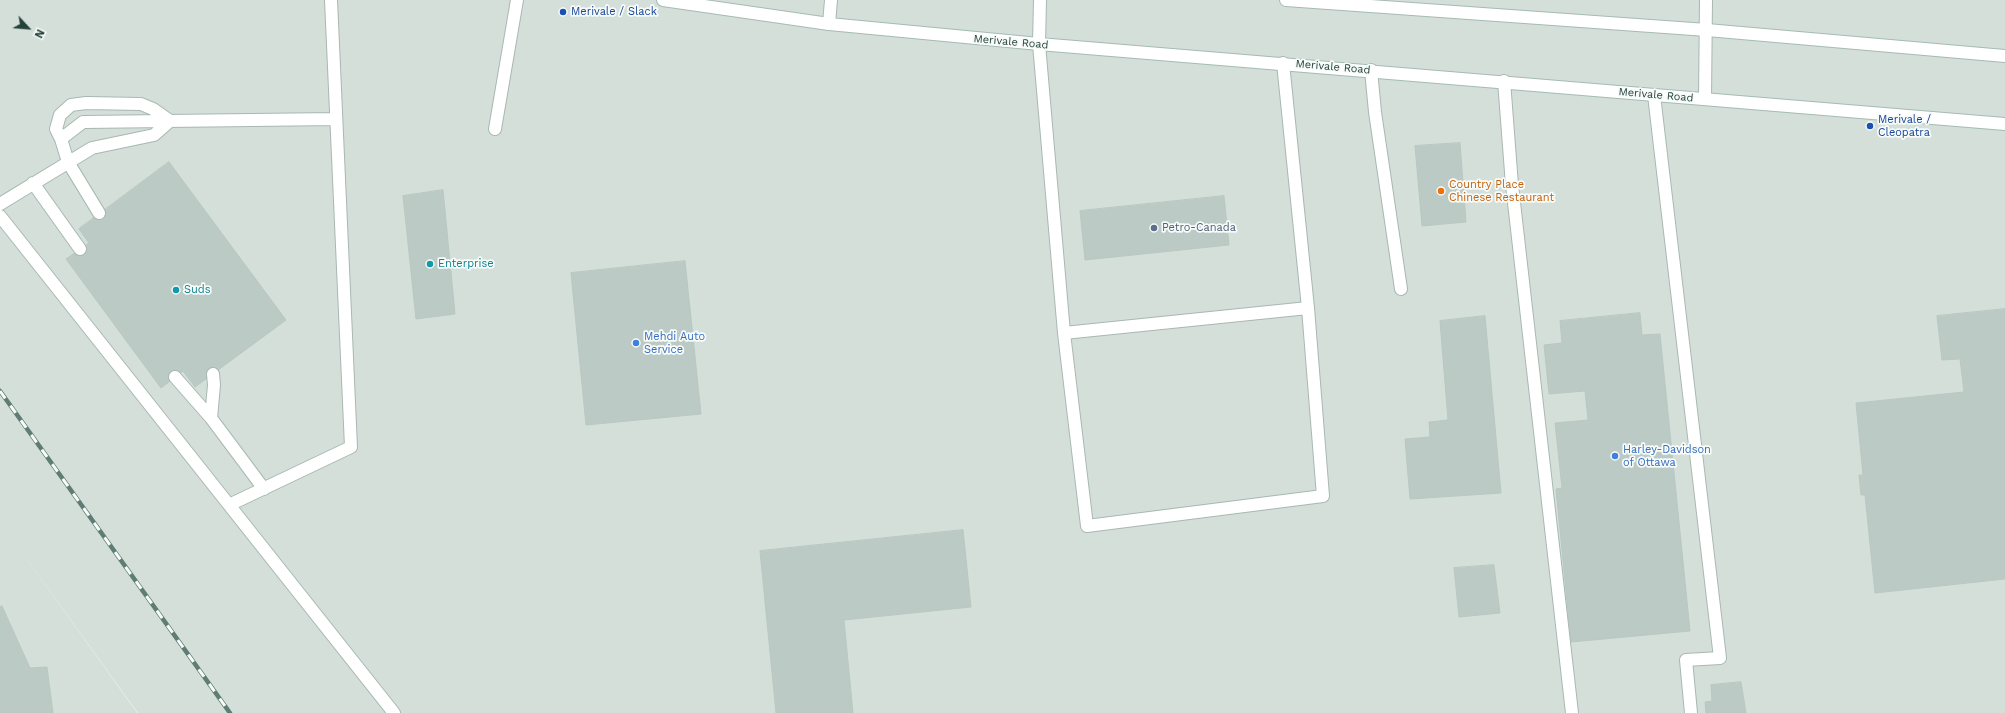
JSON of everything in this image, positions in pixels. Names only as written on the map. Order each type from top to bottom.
[{"type":"main road","points":[[229,505],[351,447],[331,0]]},
{"type":"main road","points":[[495,129],[517,0]]},
{"type":"main road","name":"Merivale Road","points":[[663,0],[830,24],[1039,44],[1504,81],[2005,124]]},
{"type":"main road","points":[[830,24],[831,0]]},
{"type":"main road","points":[[1040,0],[1039,44],[1064,333],[1087,526],[1323,496],[1308,308],[1283,63]]},
{"type":"main road","points":[[1286,0],[1707,30],[2005,56]]},
{"type":"main road","points":[[1705,99],[1707,30],[1706,0]]},
{"type":"main road","points":[[1371,70],[1375,112],[1401,289]]},
{"type":"main road","points":[[1504,81],[1512,185],[1525,287],[1572,713]]},
{"type":"main road","points":[[1654,95],[1720,658],[1686,660],[1691,713]]},
{"type":"main road","points":[[99,214],[68,162],[61,138],[56,129],[60,115],[70,105],[86,103],[141,104],[153,108],[170,121]]},
{"type":"main road","points":[[61,138],[83,122],[336,119]]},
{"type":"main road","points":[[0,204],[92,148],[154,135],[170,121]]},
{"type":"main road","points":[[33,183],[80,249]]},
{"type":"main road","points":[[0,216],[394,713]]},
{"type":"main road","points":[[1064,333],[1308,308]]},
{"type":"main road","points":[[211,418],[214,385],[213,374]]},
{"type":"main road","points":[[175,377],[211,418],[264,489]]},
{"type":"shaded area","points":[[0,0],[2005,0],[2005,713],[138,713],[1,523],[137,713],[0,713]]},
{"type":"building","name":"Country Place Chinese Restaurant","points":[[1460,143],[1466,222],[1422,226],[1415,146]]},
{"type":"building","name":"Suds","points":[[169,162],[286,320],[195,387],[183,371],[161,388],[66,259],[89,243],[79,229]]},
{"type":"building","name":"Enterprise","points":[[443,190],[455,314],[416,319],[403,196]]},
{"type":"building","name":"Petro-Canada","points":[[1224,196],[1229,245],[1085,260],[1080,211]]},
{"type":"building","name":"Mehdi Auto Service","points":[[685,261],[701,414],[586,425],[571,273]]},
{"type":"building","points":[[2005,309],[2005,579],[1875,593],[1865,495],[1861,495],[1859,475],[1863,475],[1856,403],[1964,392],[1960,359],[1942,360],[1937,316]]},
{"type":"building","name":"Harley-Davidson of Ottawa","points":[[1640,313],[1642,335],[1660,334],[1690,631],[1571,642],[1556,489],[1562,488],[1555,423],[1588,420],[1585,391],[1549,394],[1544,345],[1562,343],[1560,321]]},
{"type":"building","points":[[1485,316],[1501,493],[1410,499],[1405,439],[1430,437],[1429,422],[1448,420],[1440,321]]},
{"type":"building","points":[[963,530],[971,607],[844,620],[853,713],[776,713],[760,551]]},
{"type":"building","points":[[1494,565],[1500,613],[1459,617],[1454,568]]},
{"type":"building","points":[[2,606],[30,668],[47,667],[53,713],[0,713],[0,607]]},
{"type":"building","points":[[1741,682],[1746,713],[1706,713],[1705,702],[1712,701],[1711,685]]},
{"type":"railway","points":[[0,391],[230,713]]},
{"type":"place","name":"Merivale / Slack","points":[[563,12]]},
{"type":"place","name":"Merivale / Cleopatra","points":[[1870,126]]},
{"type":"place","name":"Country Place Chinese Restaurant","points":[[1441,191]]},
{"type":"place","name":"Petro-Canada","points":[[1154,228]]},
{"type":"place","name":"Enterprise","points":[[430,264]]},
{"type":"place","name":"Suds","points":[[176,290]]},
{"type":"place","name":"Mehdi Auto Service","points":[[636,343]]},
{"type":"place","name":"Harley-Davidson of Ottawa","points":[[1615,456]]}]
